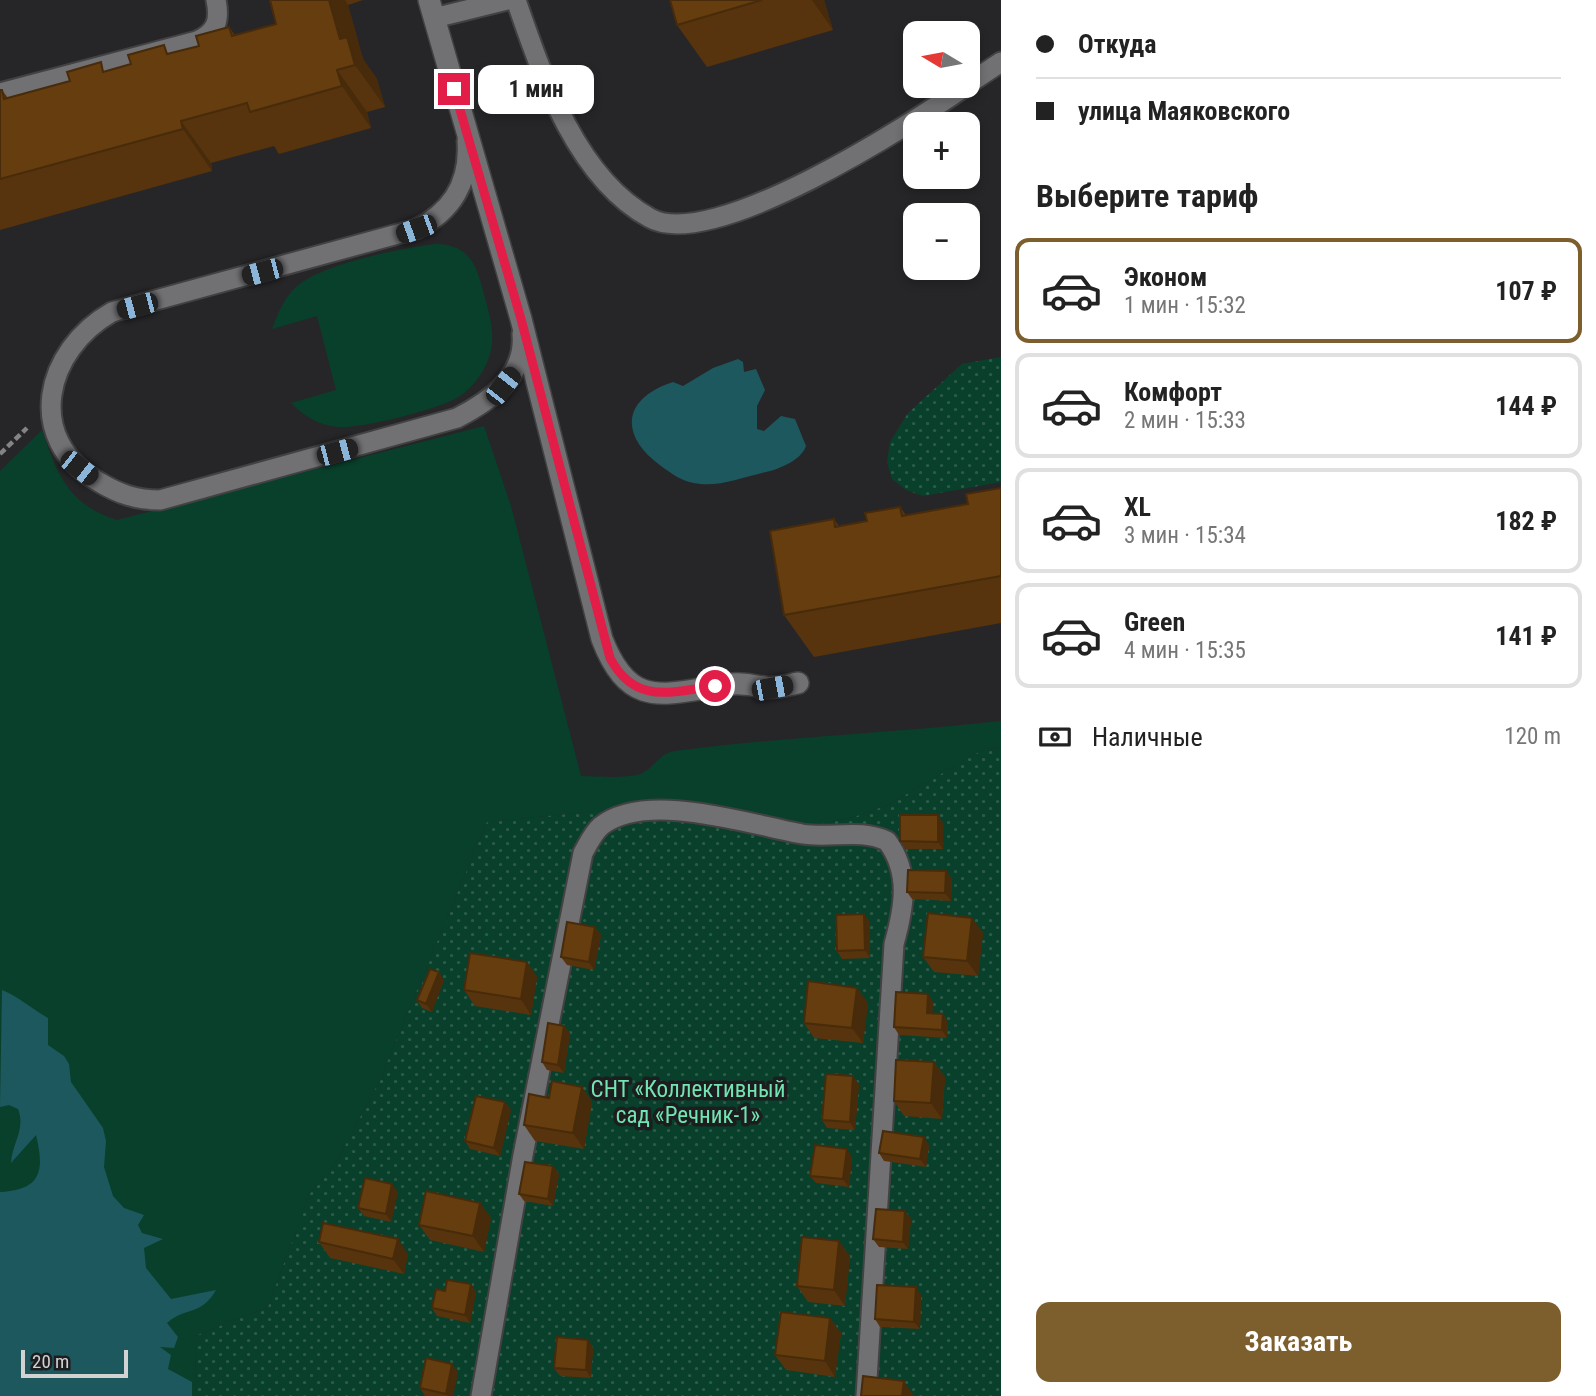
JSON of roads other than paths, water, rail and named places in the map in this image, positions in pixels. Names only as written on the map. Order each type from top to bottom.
[{"type":"street","points":[[431,9],[521,319],[602,639],[618,673],[639,690],[660,693],[737,684],[772,688],[798,683]]},
{"type":"lane","points":[[0,93],[197,41],[210,35],[218,22],[216,0]]},
{"type":"lane","points":[[431,9],[507,0]]},
{"type":"lane","points":[[516,0],[530,40],[572,137],[618,196],[652,220],[693,223],[744,211],[845,161],[946,98]]},
{"type":"lane","points":[[980,76],[1001,62]]},
{"type":"lane","points":[[465,122],[468,150],[461,184],[445,212],[433,221],[400,236],[112,312],[88,328],[65,354],[52,390],[51,419],[65,452],[93,479],[127,496],[160,500],[457,418],[489,399],[515,371],[521,356],[521,319]]},
{"type":"lane","points":[[481,1396],[523,1155],[583,853],[601,826],[614,819],[667,810],[715,815],[816,835],[867,833],[887,841],[900,863],[904,902],[893,955],[866,1396]]},
{"type":"water","points":[[738,359],[743,362],[744,372],[756,369],[765,390],[757,406],[757,429],[764,431],[781,416],[795,419],[806,446],[794,460],[768,472],[711,484],[680,479],[647,454],[638,442],[632,418],[636,407],[656,389],[673,382],[683,386],[713,368]]},
{"type":"water","points":[[2,990],[48,1018],[48,1045],[64,1056],[69,1064],[71,1082],[103,1128],[106,1141],[104,1167],[113,1196],[124,1208],[144,1215],[138,1225],[142,1233],[163,1239],[144,1248],[146,1268],[171,1299],[216,1290],[205,1304],[167,1323],[178,1337],[174,1348],[160,1347],[171,1355],[168,1369],[192,1382],[192,1396],[0,1396],[0,1192],[32,1183],[37,1176],[40,1159],[36,1135],[11,1163],[20,1130],[20,1116],[18,1109],[9,1105],[0,1107]]},
{"type":"park label","name":"СНТ «Коллективный сад «Речник-1»","points":[[688,1102]]}]
